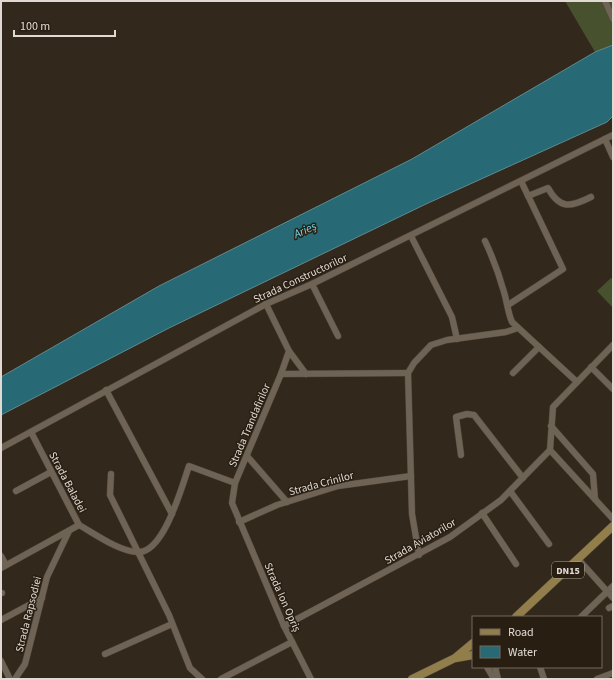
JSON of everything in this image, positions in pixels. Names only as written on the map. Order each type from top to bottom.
[{"type":"main road","name":"DN15","points":[[517,615],[579,560],[613,526]]},
{"type":"main road","points":[[412,679],[455,658],[472,645]]},
{"type":"main road","points":[[455,658],[472,655]]},
{"type":"street","points":[[605,1],[613,19]]},
{"type":"street","name":"Strada Constructorilor","points":[[1,448],[266,304],[312,284],[411,236],[613,135]]},
{"type":"street","points":[[605,140],[613,157]]},
{"type":"street","points":[[508,305],[563,270],[521,181]]},
{"type":"street","points":[[528,196],[548,188],[557,200],[567,205],[575,205],[591,197]]},
{"type":"street","points":[[411,236],[452,317],[457,339]]},
{"type":"street","points":[[485,241],[499,272],[512,322],[577,382]]},
{"type":"street","points":[[312,284],[338,336]]},
{"type":"street","points":[[266,304],[289,351],[306,374]]},
{"type":"street","points":[[420,555],[412,514],[408,373],[418,358],[431,345],[457,339],[506,332],[518,328]]},
{"type":"street","points":[[613,345],[553,407],[550,450],[613,519]]},
{"type":"street","points":[[513,373],[539,347]]},
{"type":"street","name":"Strada Trandafirilor","points":[[239,522],[232,503],[235,483],[281,374],[289,351]]},
{"type":"street","points":[[591,367],[613,389]]},
{"type":"street","name":"Strada Trandafirilor","points":[[281,374],[408,373]]},
{"type":"street","points":[[79,525],[125,549],[139,552],[151,546],[170,521],[172,514],[106,390]]},
{"type":"street","points":[[461,455],[456,418],[467,414],[474,415],[523,478]]},
{"type":"street","points":[[551,426],[593,474],[595,499]]},
{"type":"street","name":"Strada Baladei","points":[[4,567],[79,525],[31,432]]},
{"type":"street","name":"Strada Aviatorilor","points":[[284,626],[420,555],[450,537],[482,514],[510,491],[550,450]]},
{"type":"street","points":[[247,456],[287,502]]},
{"type":"street","name":"Strada Trandafirilor","points":[[172,514],[189,466],[235,483]]},
{"type":"street","points":[[16,491],[51,472]]},
{"type":"street","points":[[111,474],[110,495],[139,552],[172,624],[190,668],[202,679]]},
{"type":"street","name":"Strada Crinilor","points":[[239,522],[287,502],[338,486],[411,476]]},
{"type":"street","points":[[510,491],[549,544]]},
{"type":"street","points":[[482,514],[516,564]]},
{"type":"street","name":"Strada Ion Opriș","points":[[239,522],[284,626],[311,679]]},
{"type":"street","name":"Strada Rapsodiei","points":[[15,679],[25,664],[47,578],[70,531]]},
{"type":"street","points":[[1,556],[4,567]]},
{"type":"street","points":[[579,560],[613,598]]},
{"type":"street","points":[[582,616],[613,586]]},
{"type":"street","points":[[1,620],[42,598]]},
{"type":"street","points":[[105,654],[172,624]]},
{"type":"street","points":[[221,679],[292,642]]},
{"type":"street","points":[[1,661],[10,679]]},
{"type":"street","points":[[488,668],[494,679]]},
{"type":"street","points":[[495,668],[498,679]]},
{"type":"street","points":[[540,668],[544,679]]},
{"type":"street","points":[[597,679],[613,673]]},
{"type":"green space","points":[[565,1],[613,1],[613,45],[595,52]]},
{"type":"green space","points":[[611,278],[613,280],[613,308],[597,291]]},
{"type":"water","name":"Arieș","points":[[613,45],[613,116],[607,122],[426,204],[169,328],[1,415],[1,377],[159,286],[412,159],[595,52]]}]
